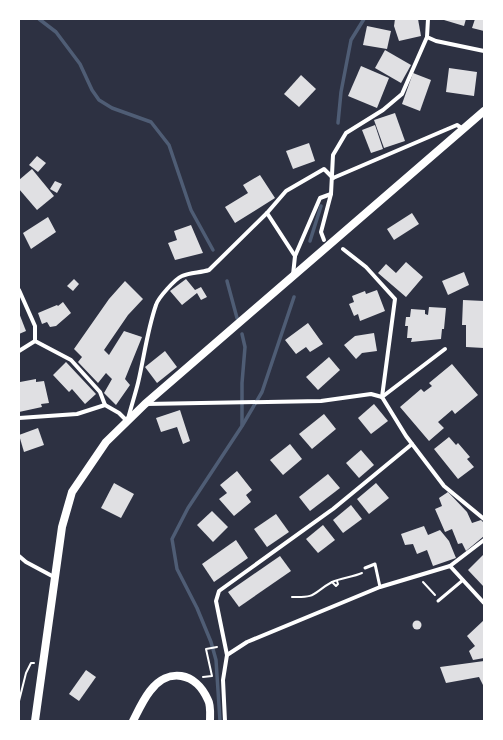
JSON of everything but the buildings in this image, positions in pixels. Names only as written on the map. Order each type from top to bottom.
[{"type":"main road","points":[[35,721],[62,527],[72,492],[106,442],[145,404],[293,278],[484,111]]},
{"type":"main road","points":[[133,721],[150,691],[162,680],[175,676],[187,677],[199,684],[209,701],[210,721]]},
{"type":"street","points":[[324,240],[321,232],[331,194],[333,155],[346,133],[383,110],[402,94],[427,37],[428,19]]},
{"type":"street","points":[[427,37],[436,41],[484,51]]},
{"type":"street","points":[[333,178],[457,125],[463,129]]},
{"type":"street","points":[[35,341],[71,360],[100,392],[105,405],[119,413],[127,421],[138,382],[144,345],[156,304],[174,282],[181,276],[208,270],[267,213],[286,191],[324,169],[333,178]]},
{"type":"street","points":[[293,278],[295,256],[320,198],[331,194]]},
{"type":"street","points":[[267,213],[295,256]]},
{"type":"street","points":[[343,249],[366,267],[395,298],[382,397],[412,444],[444,486],[484,519]]},
{"type":"street","points":[[19,290],[35,326],[35,341]]},
{"type":"street","points":[[19,351],[35,341]]},
{"type":"street","points":[[382,397],[445,349]]},
{"type":"street","points":[[145,404],[238,401],[321,401],[371,394],[382,397]]},
{"type":"street","points":[[19,418],[77,414],[105,405]]},
{"type":"street","points":[[225,721],[223,680],[227,655],[216,601],[219,591],[333,509],[412,444]]},
{"type":"street","points":[[227,655],[247,642],[380,587],[450,566],[484,540]]},
{"type":"street","points":[[19,556],[26,562],[54,577]]},
{"type":"street","points":[[450,566],[484,603]]},
{"type":"lane","points":[[365,570],[375,564],[380,587]]},
{"type":"lane","points":[[439,601],[463,580]]},
{"type":"path","points":[[292,597],[308,598],[319,593],[332,582],[365,570]]},
{"type":"path","points":[[332,582],[336,586],[338,584],[337,581]]},
{"type":"path","points":[[423,582],[439,601]]},
{"type":"path","points":[[199,684],[204,677],[212,676],[206,649],[218,647]]},
{"type":"path","points":[[19,701],[26,673],[31,663],[43,662]]},
{"type":"waterway","points":[[39,19],[56,32],[80,64],[92,90],[99,100],[112,108],[151,122],[169,145],[191,210],[213,250]]},
{"type":"waterway","points":[[338,123],[341,92],[351,40],[364,19]]},
{"type":"waterway","points":[[310,241],[321,206]]},
{"type":"waterway","points":[[227,281],[237,318]]},
{"type":"waterway","points":[[220,721],[216,660],[211,642],[197,608],[177,569],[172,539],[188,508],[242,426],[262,392],[294,297]]},
{"type":"waterway","points":[[242,334],[245,347],[242,383],[242,425]]}]
